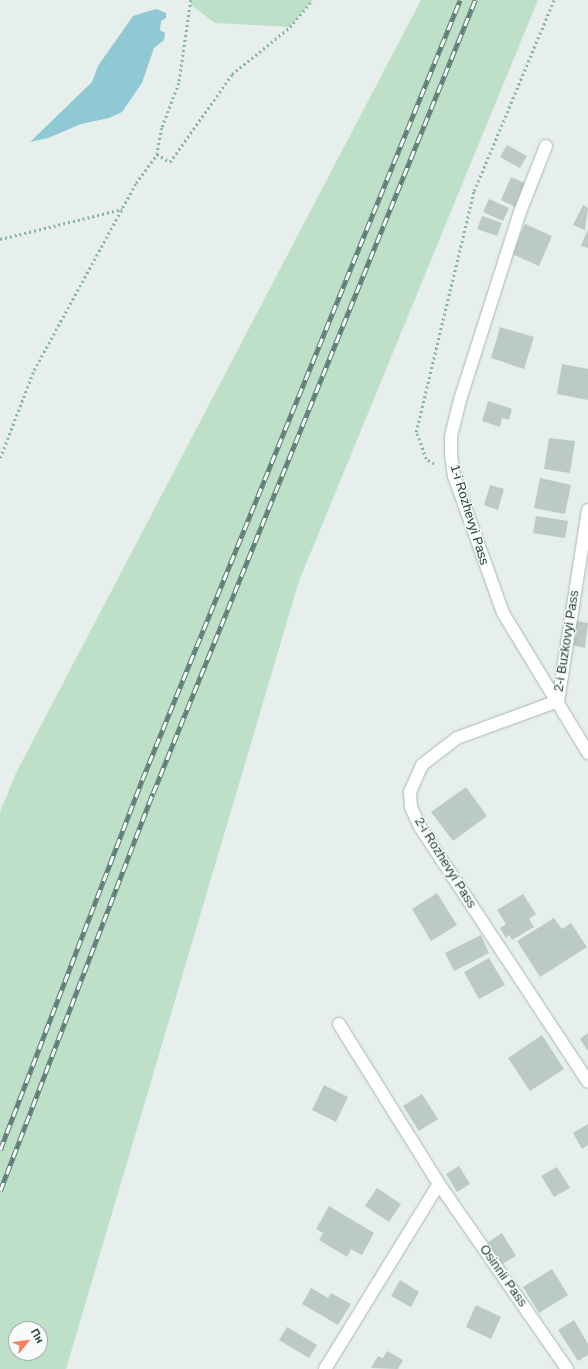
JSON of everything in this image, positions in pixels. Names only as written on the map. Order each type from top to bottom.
[{"type":"street","name":"1-i Rozhevyi Pass","points":[[546,146],[520,212],[460,400],[451,437],[454,476],[503,613],[558,701],[588,753]]},
{"type":"street","name":"2-i Buzkovyi Pass","points":[[558,701],[588,510]]},
{"type":"street","name":"2-i Rozhevyi Pass","points":[[558,701],[457,738],[422,765],[410,792],[411,807],[420,827],[588,1082]]},
{"type":"street","name":"Osinnii Pass","points":[[339,1024],[439,1184],[567,1369]]},
{"type":"street","points":[[330,1367],[439,1184]]},
{"type":"path","points":[[0,458],[34,370],[122,209],[156,154],[162,128],[179,83],[191,0]]},
{"type":"path","points":[[156,154],[170,162],[232,74],[290,27],[313,0]]},
{"type":"path","points":[[454,476],[426,459],[416,432],[474,191],[554,0]]},
{"type":"path","points":[[0,239],[122,209]]},
{"type":"green space","points":[[191,0],[313,0],[290,27],[215,23],[191,5]]},
{"type":"green space","points":[[421,0],[538,0],[299,581],[66,1369],[0,1369],[0,812],[16,773]]},
{"type":"water","points":[[156,9],[166,13],[166,18],[161,21],[160,30],[165,33],[164,40],[154,48],[142,83],[122,112],[109,118],[81,124],[48,138],[30,142],[92,82],[98,66],[133,16]]},
{"type":"building","points":[[507,145],[527,156],[520,168],[500,157]]},
{"type":"building","points":[[511,177],[525,183],[515,207],[501,200]]},
{"type":"building","points":[[489,199],[509,208],[503,221],[483,212]]},
{"type":"building","points":[[583,205],[588,208],[585,230],[573,225]]},
{"type":"building","points":[[482,216],[502,223],[497,236],[477,229]]},
{"type":"building","points":[[525,224],[552,236],[539,266],[512,254]]},
{"type":"building","points":[[588,229],[588,248],[581,246]]},
{"type":"building","points":[[500,327],[534,337],[524,369],[491,358]]},
{"type":"building","points":[[562,364],[588,369],[588,400],[557,394]]},
{"type":"building","points":[[488,401],[512,409],[509,420],[502,418],[500,427],[482,421]]},
{"type":"building","points":[[549,438],[575,441],[570,473],[544,469]]},
{"type":"building","points":[[540,478],[571,485],[565,514],[534,508]]},
{"type":"building","points":[[490,485],[504,489],[498,510],[484,505]]},
{"type":"building","points":[[536,516],[568,521],[565,538],[533,533]]},
{"type":"building","points":[[572,620],[588,623],[585,648],[567,644]]},
{"type":"building","points":[[466,787],[487,816],[453,841],[431,812]]},
{"type":"building","points":[[437,893],[457,925],[431,941],[412,909]]},
{"type":"building","points":[[523,894],[536,914],[529,919],[534,927],[512,940],[509,935],[506,938],[500,928],[506,924],[497,910]]},
{"type":"building","points":[[554,918],[562,929],[571,923],[587,947],[540,977],[517,941]]},
{"type":"building","points":[[481,935],[489,953],[454,971],[445,953]]},
{"type":"building","points":[[489,958],[505,985],[479,999],[464,972]]},
{"type":"building","points":[[588,1033],[588,1051],[580,1039]]},
{"type":"building","points":[[542,1035],[564,1069],[530,1091],[508,1058]]},
{"type":"building","points":[[324,1085],[348,1097],[336,1122],[312,1110]]},
{"type":"building","points":[[422,1094],[438,1119],[419,1131],[403,1106]]},
{"type":"building","points":[[588,1124],[588,1145],[582,1149],[573,1133]]},
{"type":"building","points":[[459,1166],[470,1184],[457,1192],[446,1174]]},
{"type":"building","points":[[557,1167],[570,1188],[554,1197],[541,1176]]},
{"type":"building","points":[[377,1188],[401,1204],[389,1222],[365,1206]]},
{"type":"building","points":[[329,1206],[374,1233],[362,1255],[351,1249],[347,1257],[319,1240],[323,1233],[316,1229]]},
{"type":"building","points":[[502,1233],[516,1256],[501,1265],[487,1243]]},
{"type":"building","points":[[552,1269],[568,1295],[539,1313],[523,1287]]},
{"type":"building","points":[[400,1280],[419,1292],[411,1307],[391,1296]]},
{"type":"building","points":[[311,1288],[328,1298],[331,1293],[351,1304],[338,1325],[302,1304]]},
{"type":"building","points":[[476,1305],[501,1317],[491,1339],[466,1327]]},
{"type":"building","points":[[574,1320],[588,1344],[588,1355],[578,1361],[558,1330]]},
{"type":"building","points":[[287,1327],[317,1345],[309,1358],[279,1340]]},
{"type":"building","points":[[387,1351],[403,1360],[398,1369],[371,1368],[378,1356],[383,1358]]},
{"type":"railway","points":[[0,1150],[142,780],[460,0]]},
{"type":"railway","points":[[0,1191],[153,793],[475,0]]}]
